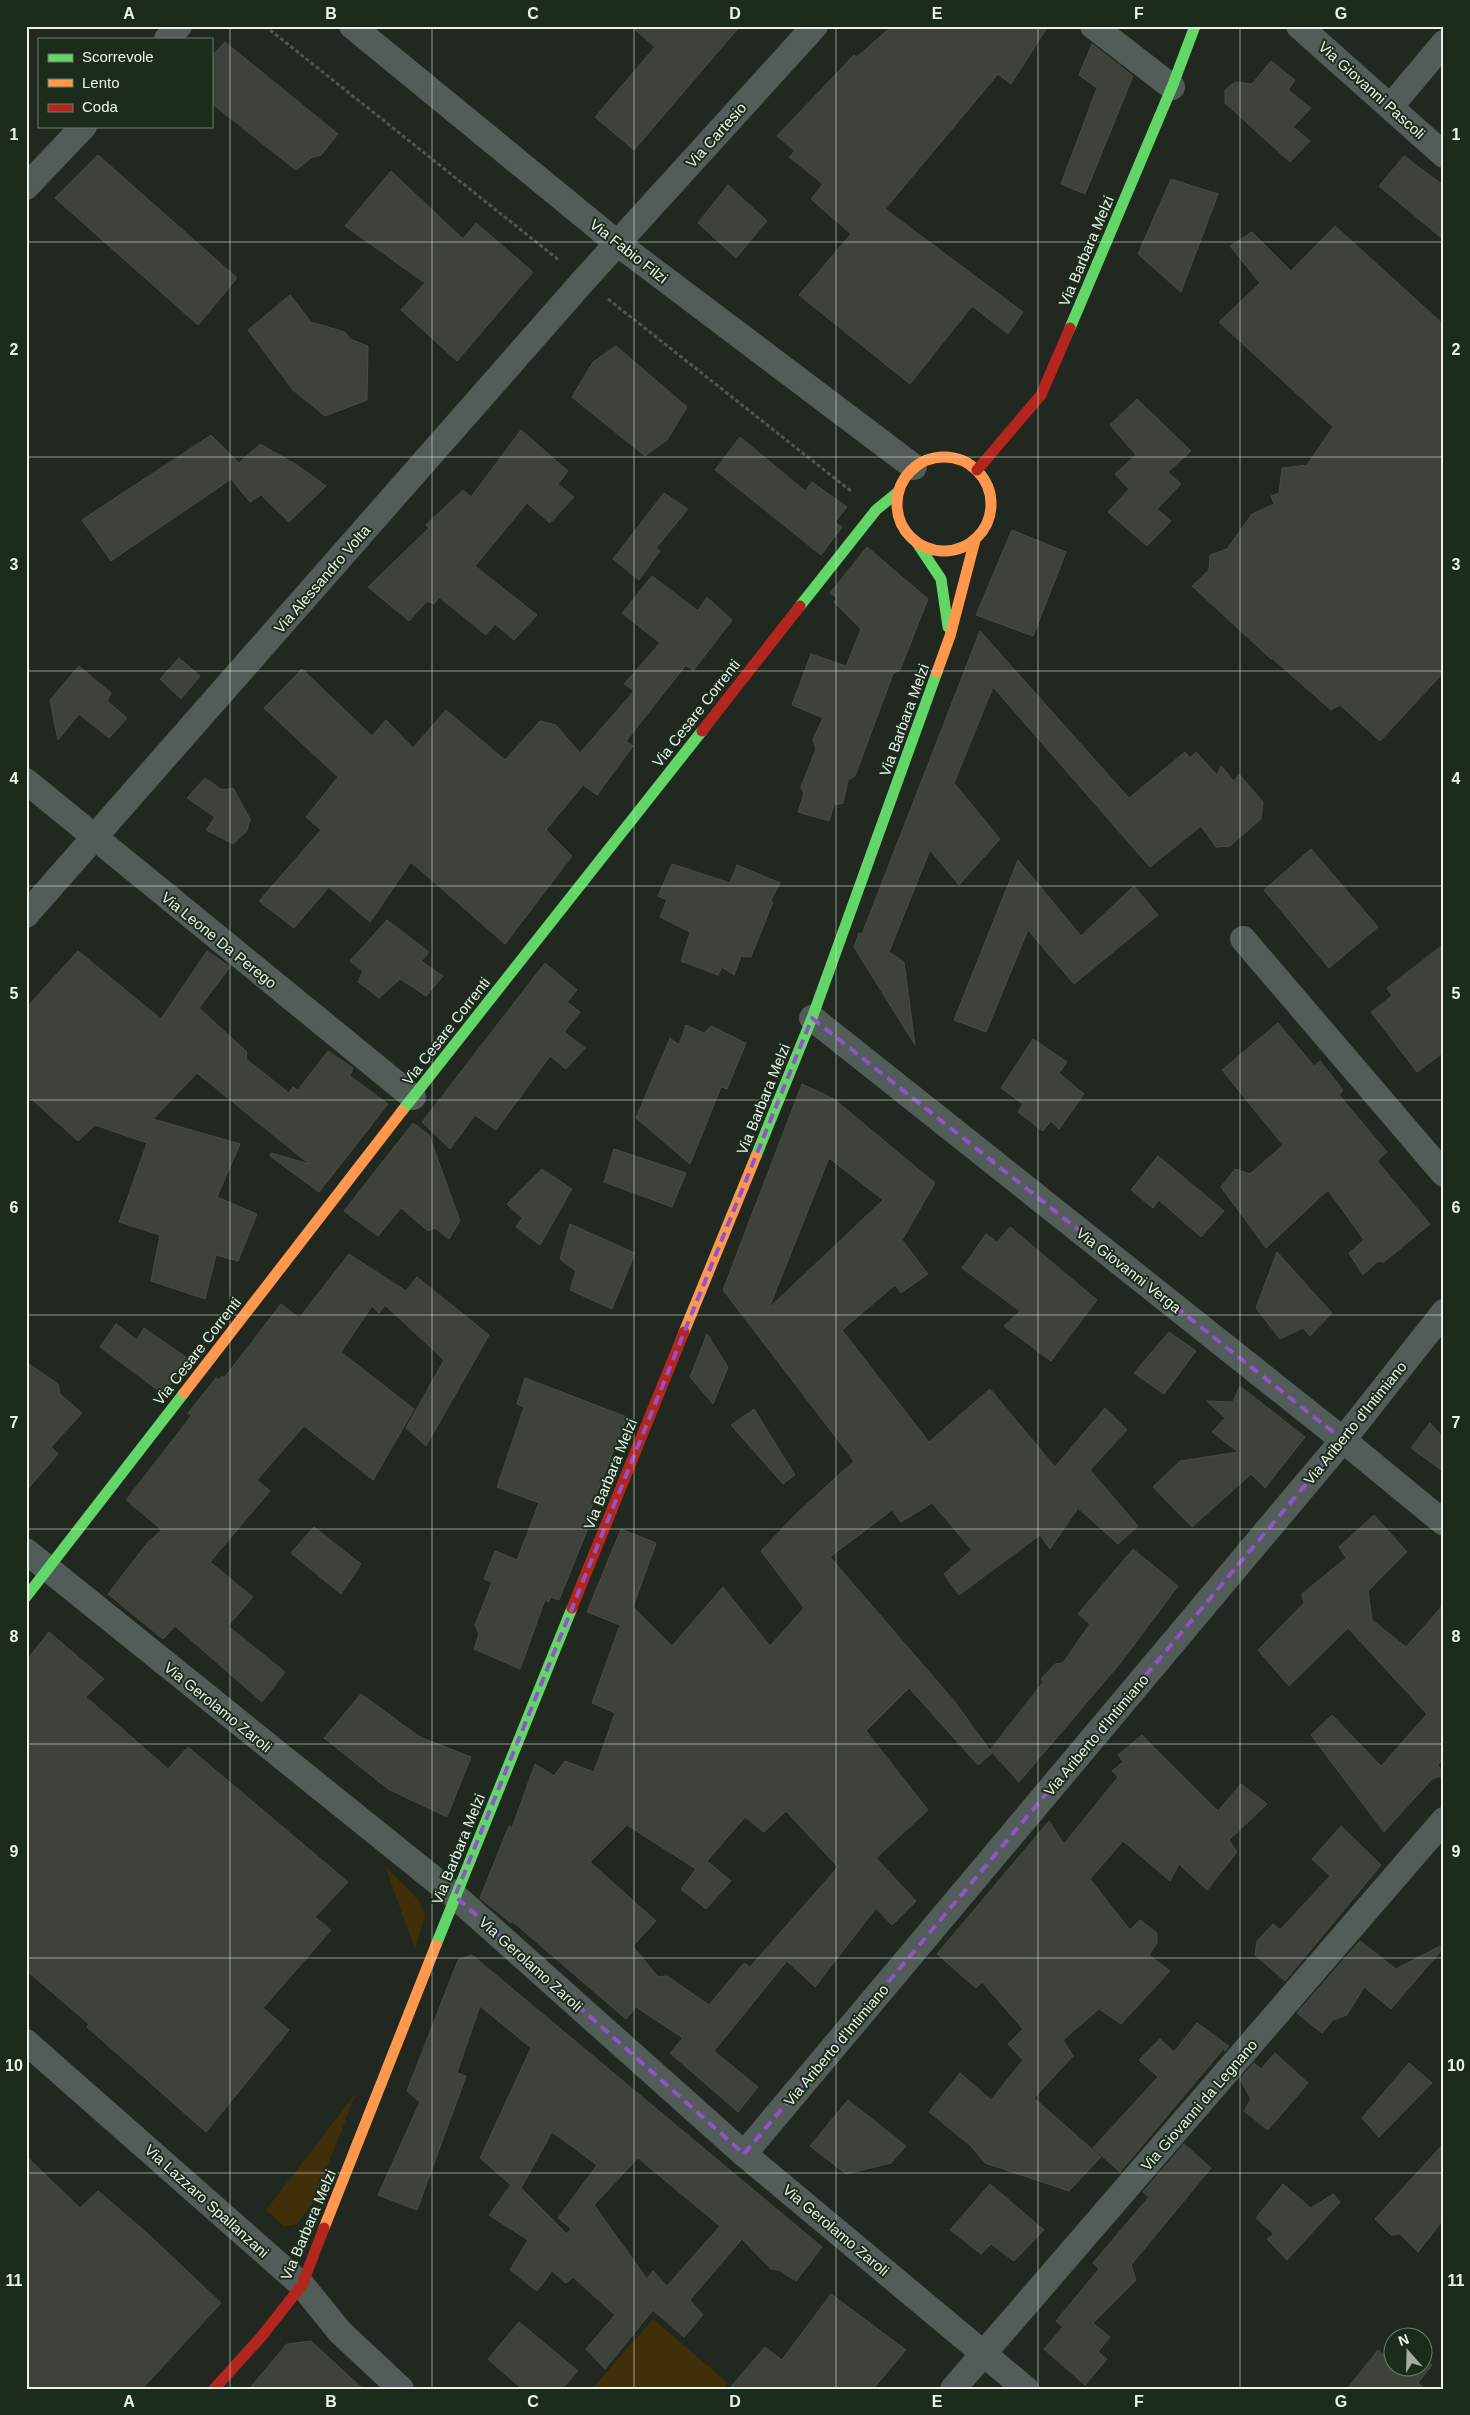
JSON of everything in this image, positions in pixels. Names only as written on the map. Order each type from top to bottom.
[{"type":"street","points":[[168,38],[179,26]]},
{"type":"street","name":"Via Fabio Filzi","points":[[352,26],[617,243],[914,468]]},
{"type":"street","name":"Via Cartesio","points":[[617,243],[816,26]]},
{"type":"street","points":[[1093,26],[1172,87]]},
{"type":"street","name":"Via Barbara Melzi","points":[[977,470],[1041,395],[1172,87],[1195,26]]},
{"type":"street","name":"Via Giovanni Pascoli","points":[[1299,26],[1444,155]]},
{"type":"street","points":[[1391,106],[1444,43]]},
{"type":"street","points":[[26,186],[82,128]]},
{"type":"street","name":"Via Alessandro Volta","points":[[26,915],[95,839],[617,243]]},
{"type":"street","name":"Via Barbara Melzi","points":[[214,2389],[261,2337],[302,2285],[455,1896],[812,1018],[950,636],[975,540],[986,526],[992,508],[991,493],[986,481],[977,470],[966,462],[953,457],[939,456],[926,460],[914,468],[904,478],[898,492]]},
{"type":"street","points":[[898,492],[896,507],[900,522],[908,535],[917,543],[941,579],[950,636]]},
{"type":"street","name":"Via Cesare Correnti","points":[[26,1597],[412,1097],[876,510],[898,492]]},
{"type":"street","points":[[917,543],[933,550],[948,551],[962,548],[975,540]]},
{"type":"street","name":"Via Leone Da Perego","points":[[26,781],[412,1097]]},
{"type":"street","points":[[1243,940],[1444,1174]]},
{"type":"street","name":"Via Giovanni Verga","points":[[812,1018],[1343,1440],[1444,1523]]},
{"type":"street","name":"Via Ariberto d'Intimiano","points":[[744,2154],[1343,1440],[1444,1312]]},
{"type":"street","name":"Via Gerolamo Zaroli","points":[[26,1551],[455,1896],[744,2154],[1026,2389]]},
{"type":"street","name":"Via Giovanni da Legnano","points":[[953,2389],[1444,1820]]},
{"type":"street","name":"Via Lazzaro Spallanzani","points":[[26,2042],[302,2285],[340,2332],[401,2389]]},
{"type":"highlighted area","points":[[812,1018],[1343,1440],[744,2154],[455,1896]]},
{"type":"shaded area","points":[[385,1866],[419,1901],[425,1914],[415,1949]]},
{"type":"shaded area","points":[[356,2093],[313,2203],[297,2224],[284,2226],[266,2210]]},
{"type":"shaded area","points":[[653,2319],[728,2383],[723,2389],[592,2389]]},
{"type":"building","points":[[631,26],[740,26],[634,150],[595,117],[655,47]]},
{"type":"building","points":[[892,26],[1048,26],[1011,84],[998,74],[885,209],[1023,312],[1008,334],[972,306],[910,384],[799,295],[851,234],[811,199],[823,184],[789,157],[795,151],[777,136],[854,55],[857,57]]},
{"type":"building","points":[[225,42],[338,134],[321,155],[311,158],[296,170],[212,104],[212,56]]},
{"type":"building","points":[[1092,44],[1133,76],[1085,194],[1061,184],[1097,88],[1079,75]]},
{"type":"building","points":[[1271,61],[1295,80],[1288,90],[1311,108],[1293,127],[1310,141],[1290,162],[1225,103],[1225,90],[1235,82],[1252,84]]},
{"type":"building","points":[[98,155],[237,278],[198,325],[55,198]]},
{"type":"building","points":[[1404,156],[1444,186],[1444,240],[1379,186]]},
{"type":"building","points":[[391,171],[463,239],[476,223],[533,272],[457,361],[401,310],[425,283],[345,226]]},
{"type":"building","points":[[1171,179],[1218,194],[1181,292],[1138,254]]},
{"type":"building","points":[[728,185],[767,221],[736,258],[698,223]]},
{"type":"building","points":[[1335,226],[1444,325],[1444,672],[1380,741],[1340,705],[1331,710],[1271,659],[1192,586],[1209,570],[1210,555],[1227,549],[1252,514],[1274,504],[1271,496],[1279,493],[1282,468],[1307,465],[1333,427],[1219,322],[1260,283],[1230,246],[1252,232],[1291,271]]},
{"type":"building","points":[[290,295],[311,322],[345,332],[350,339],[368,346],[367,400],[325,416],[293,390],[248,330]]},
{"type":"building","points":[[616,346],[687,407],[667,440],[645,456],[572,397],[593,362]]},
{"type":"building","points":[[1137,399],[1191,451],[1168,472],[1181,484],[1157,509],[1171,521],[1147,546],[1108,512],[1129,489],[1115,474],[1136,455],[1110,425]]},
{"type":"building","points":[[521,430],[568,471],[558,484],[574,497],[550,523],[527,503],[475,566],[537,615],[514,640],[495,624],[486,635],[439,597],[434,604],[427,601],[409,621],[368,587],[429,528],[426,525],[463,490],[471,497]]},
{"type":"building","points":[[211,435],[239,463],[260,444],[297,465],[326,486],[289,522],[261,495],[250,502],[231,479],[111,561],[82,520]]},
{"type":"building","points":[[740,437],[805,491],[812,482],[847,507],[835,522],[842,527],[821,555],[715,470]]},
{"type":"building","points":[[664,493],[688,509],[656,548],[660,551],[639,580],[613,559]]},
{"type":"building","points":[[1012,530],[1066,552],[1033,636],[976,615]]},
{"type":"building","points":[[867,547],[928,599],[900,670],[893,674],[855,776],[848,780],[843,803],[834,805],[829,821],[798,812],[804,793],[801,787],[816,749],[813,739],[823,718],[792,705],[811,654],[846,666],[861,629],[834,602],[837,598],[830,593]]},
{"type":"building","points":[[652,576],[698,611],[707,597],[732,620],[693,671],[686,665],[626,741],[633,746],[597,795],[583,785],[546,830],[572,856],[505,944],[411,862],[370,922],[329,887],[294,928],[259,901],[321,830],[306,817],[338,777],[264,708],[302,669],[372,736],[386,720],[413,748],[446,710],[505,760],[540,721],[556,725],[580,753],[634,691],[624,684],[660,643],[622,613]]},
{"type":"building","points":[[980,631],[1129,798],[1185,752],[1190,758],[1196,752],[1217,775],[1221,766],[1234,781],[1239,774],[1263,802],[1261,819],[1230,846],[1216,847],[1201,826],[1150,867],[993,687],[954,783],[1000,839],[959,885],[930,850],[889,952],[904,962],[915,1045],[854,947],[859,933],[862,934]]},
{"type":"building","points":[[179,658],[200,676],[181,699],[160,679]]},
{"type":"building","points":[[79,666],[111,693],[107,701],[127,718],[109,738],[79,714],[58,740],[50,700]]},
{"type":"building","points":[[205,778],[222,790],[233,788],[250,819],[247,831],[233,844],[206,830],[215,817],[187,798]]},
{"type":"building","points":[[1311,849],[1378,927],[1329,968],[1264,890]]},
{"type":"building","points":[[1018,860],[1081,936],[1134,886],[1158,915],[1074,984],[1028,930],[986,1032],[954,1020]]},
{"type":"building","points":[[672,864],[730,883],[737,865],[780,883],[770,902],[773,902],[751,957],[741,956],[734,975],[722,967],[718,975],[681,961],[690,932],[660,917],[667,900],[658,896]]},
{"type":"building","points":[[387,920],[429,952],[421,961],[443,976],[426,996],[400,979],[379,998],[358,982],[363,971],[350,961]]},
{"type":"building","points":[[1444,944],[1444,1052],[1417,1072],[1371,1012],[1392,996],[1387,988]]},
{"type":"building","points":[[78,951],[161,1019],[207,951],[230,967],[199,1008],[247,1052],[246,1059],[289,1093],[293,1087],[298,1090],[328,1051],[353,1068],[350,1076],[388,1104],[319,1192],[270,1156],[271,1153],[309,1164],[197,1073],[153,1119],[240,1144],[217,1197],[257,1214],[238,1261],[216,1255],[205,1299],[151,1281],[160,1235],[119,1222],[147,1143],[95,1125],[78,1141],[26,1094],[26,1008]]},
{"type":"building","points":[[545,963],[577,990],[567,1002],[580,1012],[564,1032],[585,1048],[566,1069],[550,1056],[496,1130],[475,1115],[450,1149],[422,1122]]},
{"type":"building","points":[[1278,1023],[1314,1066],[1320,1061],[1343,1090],[1339,1095],[1387,1152],[1377,1161],[1430,1224],[1384,1262],[1378,1261],[1363,1275],[1349,1253],[1364,1240],[1328,1190],[1266,1248],[1221,1187],[1235,1169],[1250,1174],[1283,1145],[1222,1070]]},
{"type":"building","points":[[686,1025],[704,1033],[711,1026],[746,1043],[727,1089],[721,1087],[690,1164],[636,1118],[670,1038],[679,1045]]},
{"type":"building","points":[[1033,1039],[1067,1062],[1059,1073],[1084,1094],[1059,1129],[1051,1121],[1043,1131],[1018,1112],[1023,1104],[1001,1088]]},
{"type":"building","points":[[802,1084],[834,1099],[935,1183],[902,1240],[928,1274],[901,1293],[895,1285],[842,1330],[929,1442],[990,1389],[1055,1467],[1105,1408],[1127,1430],[1090,1470],[1138,1526],[1118,1544],[1078,1508],[1050,1549],[1040,1535],[959,1595],[944,1574],[972,1550],[932,1503],[901,1522],[892,1510],[830,1557],[955,1702],[992,1753],[978,1765],[909,1688],[866,1731],[928,1810],[876,1858],[916,1901],[892,1925],[876,1908],[815,1987],[787,1961],[714,2051],[758,2087],[738,2112],[670,2053],[683,2038],[636,2007],[626,2019],[512,1921],[511,1923],[480,1898],[509,1826],[512,1828],[535,1764],[554,1776],[565,1761],[594,1772],[615,1713],[592,1703],[620,1625],[587,1612],[621,1529],[656,1543],[633,1607],[672,1646],[723,1587],[770,1646],[804,1608],[761,1551],[797,1513],[854,1461],[723,1290]],"holes":[[[829,1158],[883,1200],[769,1308]],[[786,1811],[838,1867],[750,1967],[744,1963],[709,2005],[667,1976],[658,1977],[633,1946],[656,1921],[590,1862],[627,1825],[696,1869],[681,1889],[706,1909],[731,1881],[707,1861],[745,1817],[764,1832]]]},
{"type":"building","points":[[413,1123],[429,1135],[460,1221],[449,1239],[435,1228],[428,1231],[401,1208],[378,1236],[344,1211]]},
{"type":"building","points":[[614,1149],[686,1173],[672,1207],[604,1182]]},
{"type":"building","points":[[1158,1156],[1224,1211],[1201,1237],[1159,1200],[1153,1208],[1131,1190]]},
{"type":"building","points":[[542,1169],[572,1189],[540,1245],[516,1227],[522,1218],[507,1204]]},
{"type":"building","points":[[570,1224],[635,1253],[612,1309],[570,1290],[576,1271],[560,1259]]},
{"type":"building","points":[[1010,1227],[1097,1300],[1051,1361],[1004,1326],[1020,1311],[962,1268],[986,1234],[997,1242]]},
{"type":"building","points":[[1277,1252],[1332,1313],[1310,1336],[1303,1328],[1280,1339],[1256,1308]]},
{"type":"building","points":[[349,1254],[406,1291],[417,1277],[489,1335],[426,1446],[406,1428],[444,1360],[385,1305],[379,1313],[372,1306],[341,1352],[414,1409],[373,1480],[304,1426],[257,1480],[270,1491],[210,1562],[253,1597],[228,1626],[285,1672],[262,1702],[175,1626],[163,1639],[108,1594],[148,1542],[162,1530],[126,1500],[192,1415],[188,1413],[216,1378],[219,1380],[222,1376],[224,1378],[281,1304],[299,1318]]},
{"type":"building","points":[[116,1324],[137,1340],[144,1328],[190,1360],[163,1394],[100,1347]]},
{"type":"building","points":[[1169,1332],[1196,1351],[1164,1394],[1134,1373]]},
{"type":"building","points":[[707,1334],[728,1367],[713,1404],[690,1377]]},
{"type":"building","points":[[26,1362],[58,1384],[60,1394],[82,1413],[51,1447],[58,1454],[26,1491]]},
{"type":"building","points":[[525,1378],[627,1417],[588,1516],[592,1518],[559,1600],[551,1597],[549,1602],[545,1600],[520,1669],[474,1649],[479,1634],[475,1625],[492,1582],[484,1579],[495,1551],[517,1560],[539,1503],[497,1487],[524,1407],[517,1404]]},
{"type":"building","points":[[1240,1386],[1305,1437],[1265,1488],[1251,1474],[1192,1527],[1153,1487],[1180,1461],[1238,1452],[1212,1432],[1225,1418],[1207,1401],[1233,1402]]},
{"type":"building","points":[[754,1409],[795,1475],[783,1484],[731,1425]]},
{"type":"building","points":[[1430,1423],[1444,1438],[1444,1472],[1411,1448]]},
{"type":"building","points":[[1374,1515],[1407,1552],[1368,1591],[1372,1620],[1406,1647],[1444,1604],[1444,1758],[1438,1765],[1444,1775],[1432,1779],[1384,1832],[1311,1735],[1332,1715],[1381,1766],[1427,1714],[1348,1628],[1289,1686],[1258,1650],[1304,1603],[1302,1594],[1346,1558],[1339,1547]]},
{"type":"building","points":[[314,1527],[361,1564],[341,1594],[291,1553]]},
{"type":"building","points":[[1133,1549],[1178,1586],[1122,1661],[1019,1782],[990,1750],[1044,1681],[1041,1679],[1055,1664],[1063,1663],[1090,1624],[1078,1614]]},
{"type":"building","points":[[49,1632],[104,1679],[86,1697],[168,1769],[188,1747],[348,1882],[315,1917],[331,1930],[263,2008],[289,2030],[206,2132],[87,2027],[89,2024],[26,1970],[26,1661]]},
{"type":"building","points":[[361,1694],[420,1737],[471,1757],[447,1817],[388,1789],[324,1738]]},
{"type":"building","points":[[1142,1735],[1218,1811],[1241,1784],[1267,1804],[1229,1840],[1237,1852],[1207,1890],[1179,1864],[1170,1881],[1123,1841],[1090,1879],[1130,1930],[1140,1920],[1157,1933],[1157,1943],[1149,1955],[1170,1971],[1121,2024],[1099,2009],[1063,2040],[1073,2056],[1034,2098],[1101,2157],[1069,2191],[985,2163],[970,2145],[929,2112],[960,2073],[991,2100],[1023,2060],[1008,2044],[1023,2029],[982,1982],[976,1988],[937,1954],[1049,1821],[1064,1844],[1118,1777],[1112,1771],[1123,1762],[1118,1755]]},
{"type":"building","points":[[1341,1826],[1381,1865],[1285,1981],[1255,1955],[1257,1941],[1273,1924],[1280,1930],[1330,1876],[1312,1859]]},
{"type":"building","points":[[1360,1941],[1396,1969],[1444,1944],[1444,1947],[1391,2009],[1364,1987],[1347,2015],[1333,2020],[1322,2033],[1297,2013]]},
{"type":"building","points":[[472,1955],[822,2247],[796,2281],[779,2270],[771,2269],[742,2239],[690,2300],[703,2315],[684,2337],[653,2310],[605,2369],[586,2349],[615,2315],[573,2277],[566,2283],[552,2271],[537,2291],[510,2270],[528,2240],[489,2215],[511,2185],[480,2158],[531,2048],[480,2006],[457,2073],[466,2076],[417,2210],[378,2195],[420,2102],[407,2091],[458,1960]],"holes":[[[552,2132],[597,2165],[558,2218],[571,2228],[567,2234],[521,2188]],[[638,2158],[720,2226],[667,2286],[653,2271],[647,2279],[594,2205]]]},
{"type":"building","points":[[1197,2023],[1229,2046],[1225,2051],[1224,2048],[1120,2172],[1093,2148],[1158,2077],[1139,2060],[1160,2039],[1174,2052]]},
{"type":"building","points":[[1275,2053],[1308,2083],[1268,2130],[1244,2111],[1251,2099],[1240,2079],[1254,2063],[1261,2069]]},
{"type":"building","points":[[1409,2063],[1432,2083],[1379,2137],[1362,2118]]},
{"type":"building","points":[[848,2100],[906,2146],[891,2163],[846,2174],[810,2146]]},
{"type":"building","points":[[1444,2143],[1444,2219],[1418,2252],[1400,2234],[1391,2235],[1375,2219]]},
{"type":"building","points":[[1184,2144],[1211,2168],[1131,2265],[1136,2280],[1093,2323],[1110,2337],[1098,2352],[1107,2359],[1085,2385],[1044,2349],[1063,2327],[1056,2321],[1099,2269],[1093,2263],[1149,2197],[1143,2192]]},
{"type":"building","points":[[26,2156],[80,2208],[98,2191],[147,2233],[221,2303],[142,2389],[26,2389]]},
{"type":"building","points":[[990,2184],[1044,2230],[1014,2261],[991,2244],[981,2254],[950,2230]]},
{"type":"building","points":[[1283,2184],[1311,2208],[1333,2194],[1340,2202],[1287,2260],[1267,2239],[1274,2234],[1256,2218]]},
{"type":"building","points":[[831,2294],[906,2350],[873,2389],[729,2389],[765,2347],[782,2360]]},
{"type":"building","points":[[519,2322],[578,2371],[562,2389],[522,2389],[488,2359]]},
{"type":"building","points":[[311,2341],[363,2389],[249,2389],[287,2344]]},
{"type":"building","points":[[1378,2350],[1382,2353],[1382,2378],[1422,2378],[1418,2383],[1425,2389],[1347,2389]]},
{"type":"traffic: fast","points":[[1070,328],[1172,87],[1195,26]]},
{"type":"traffic: fast","points":[[800,606],[876,510],[898,492]]},
{"type":"traffic: fast","points":[[917,543],[941,579],[948,627]]},
{"type":"traffic: fast","points":[[756,1156],[812,1018],[937,672]]},
{"type":"traffic: fast","points":[[402,1111],[702,731]]},
{"type":"traffic: fast","points":[[26,1597],[184,1393]]},
{"type":"traffic: fast","points":[[436,1945],[572,1608]]},
{"type":"traffic: slow","points":[[944,457],[962,460],[977,471],[988,486],[991,504],[988,522],[977,537],[962,548],[944,551],[926,548],[911,537],[900,522],[897,504],[900,486],[911,471],[926,460],[944,457]]},
{"type":"traffic: slow","points":[[937,672],[950,636],[975,540]]},
{"type":"traffic: slow","points":[[184,1393],[402,1111]]},
{"type":"traffic: slow","points":[[684,1332],[756,1156]]},
{"type":"traffic: slow","points":[[324,2228],[436,1945]]},
{"type":"traffic: jam","points":[[977,470],[1041,395],[1070,328]]},
{"type":"traffic: jam","points":[[702,731],[800,606]]},
{"type":"traffic: jam","points":[[572,1608],[684,1332]]},
{"type":"traffic: jam","points":[[214,2389],[261,2337],[302,2285],[324,2228]]}]
